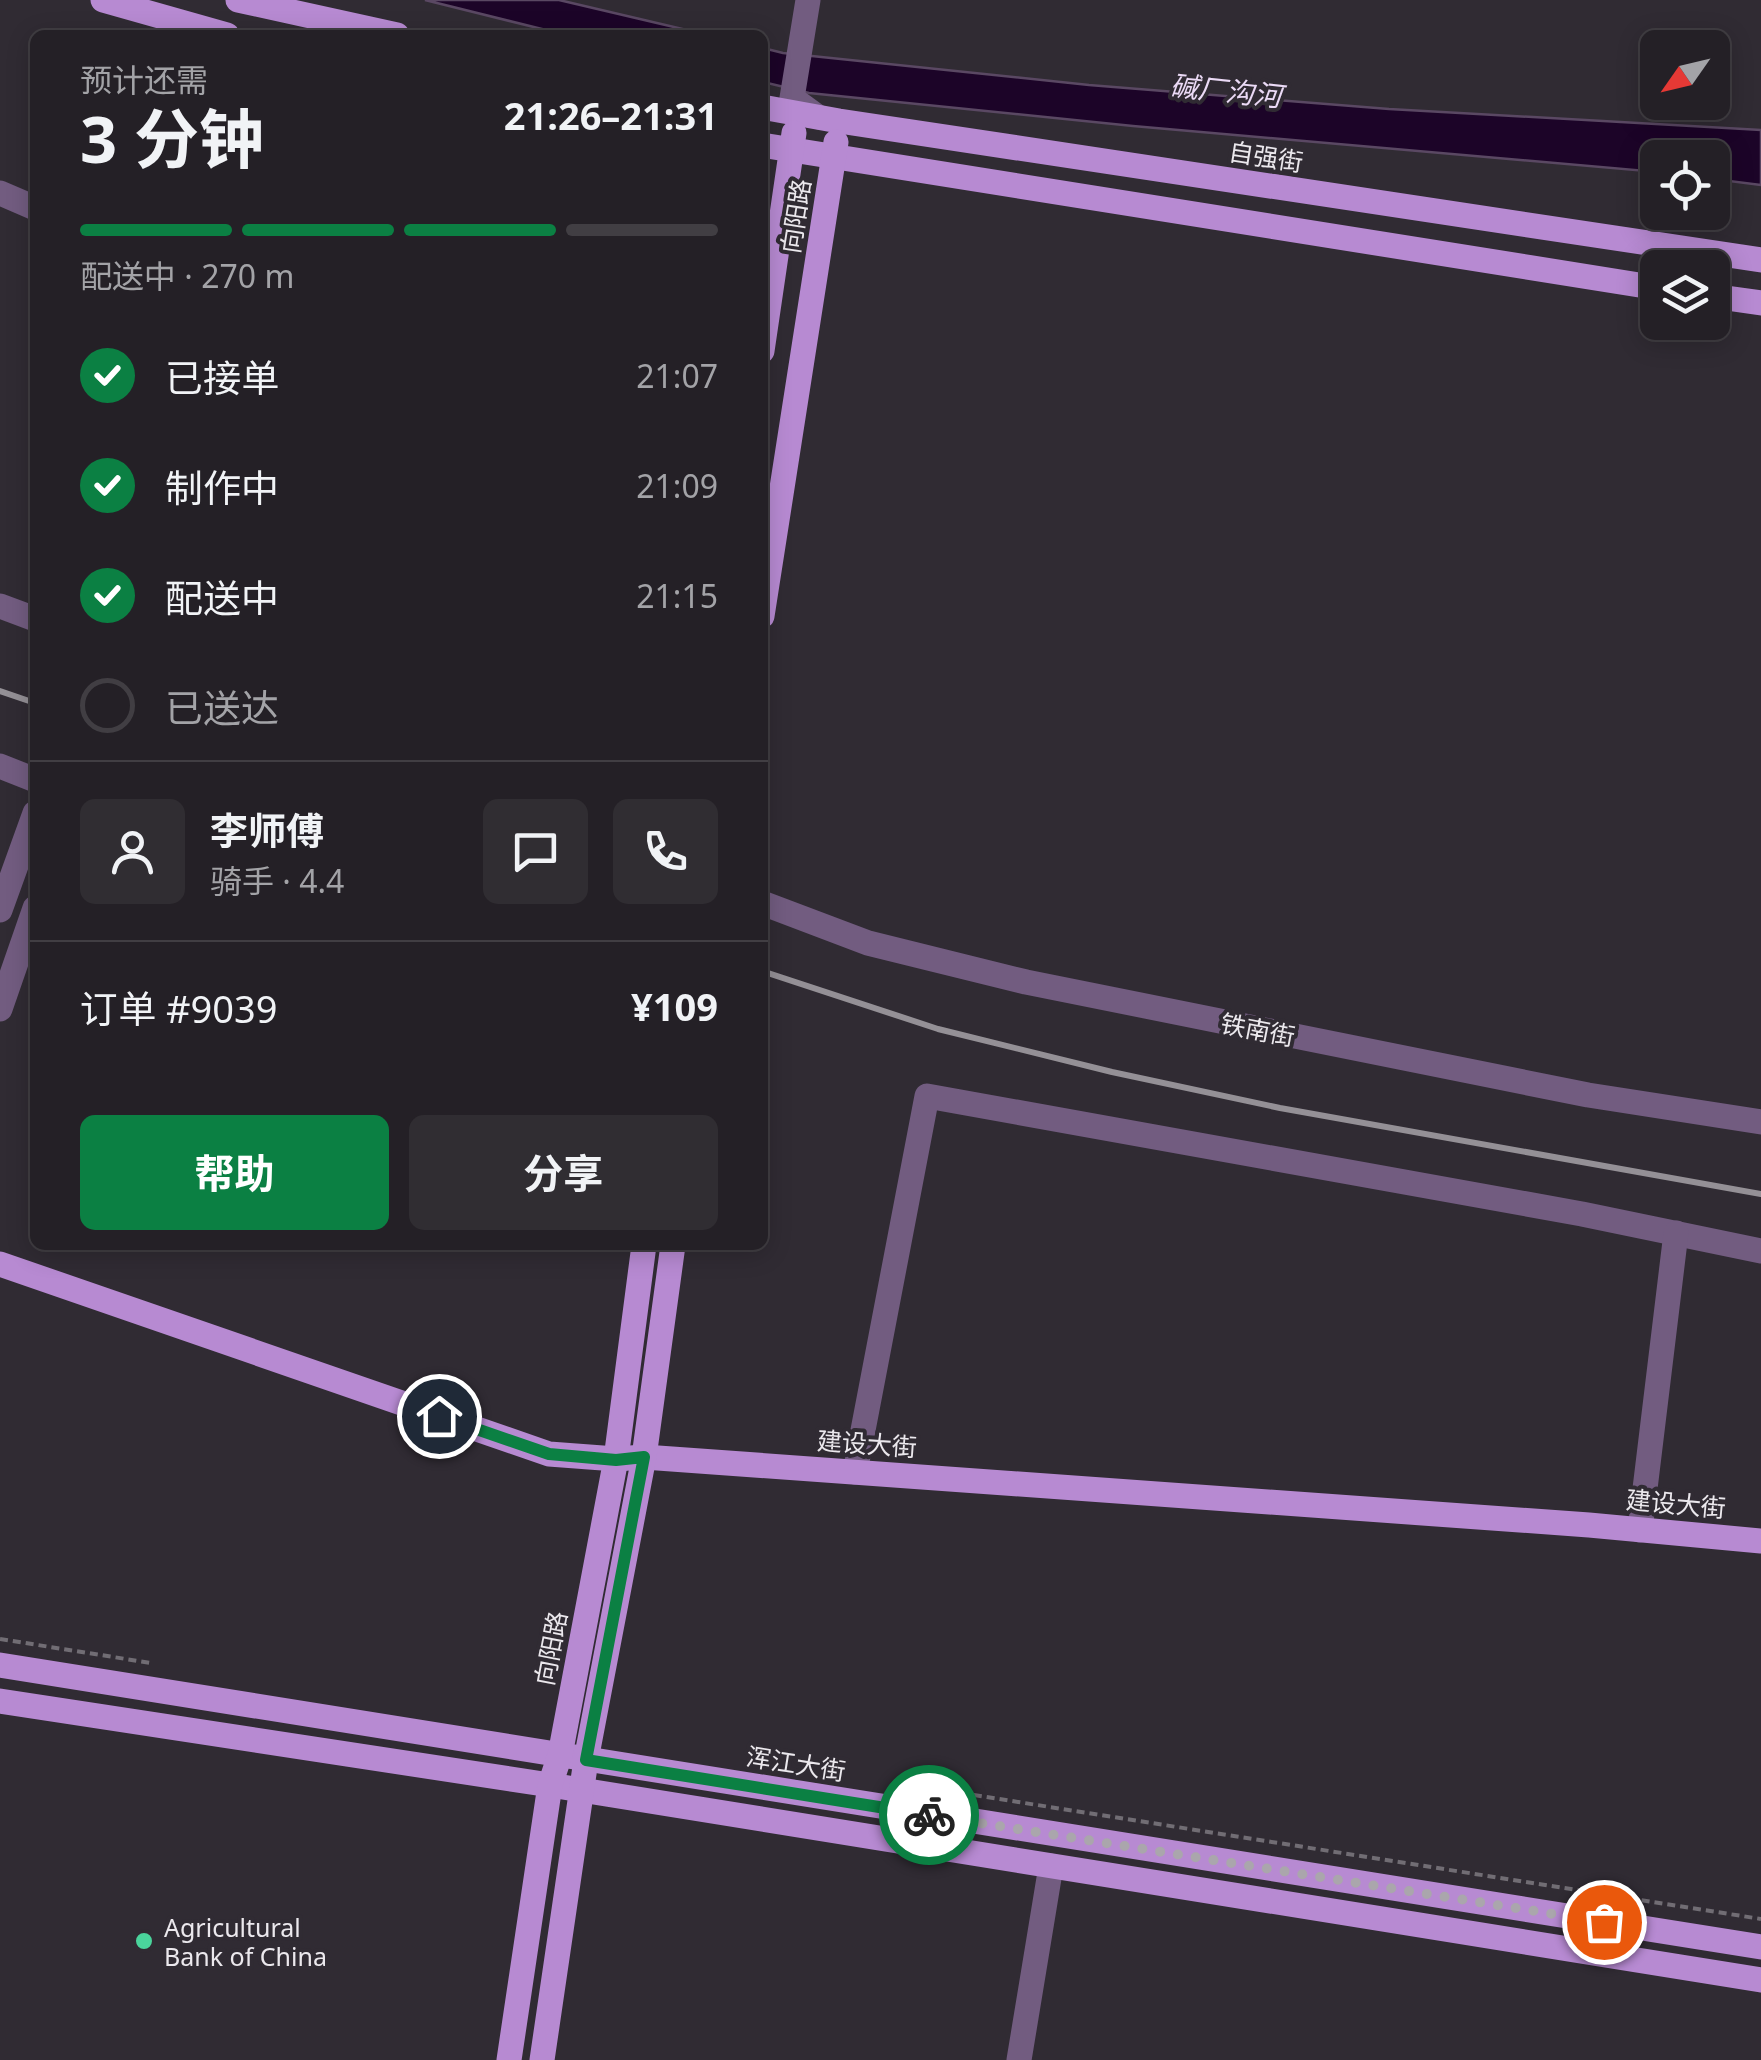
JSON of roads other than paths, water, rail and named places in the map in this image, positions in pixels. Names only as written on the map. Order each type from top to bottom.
[{"type":"main road","points":[[103,0],[209,30]]},
{"type":"main road","points":[[238,0],[375,30]]},
{"type":"main road","name":"自强街","points":[[768,108],[1761,260]]},
{"type":"main road","name":"向阳路","points":[[768,312],[792,150],[811,112]]},
{"type":"main road","name":"向阳路","points":[[768,578],[834,155],[811,112]]},
{"type":"main road","points":[[768,146],[1640,285]]},
{"type":"main road","points":[[1730,299],[1761,303]]},
{"type":"main road","name":"向阳路","points":[[542,2060],[582,1791],[573,1758],[643,1250]]},
{"type":"main road","name":"向阳路","points":[[509,2060],[550,1785],[573,1758],[644,1457],[672,1250]]},
{"type":"main road","name":"建设大街","points":[[0,1264],[549,1454],[855,1472],[1761,1541]]},
{"type":"main road","name":"浑江大街","points":[[0,1665],[1761,1946]]},
{"type":"main road","points":[[0,1701],[550,1785],[1761,1980]]},
{"type":"street","points":[[808,0],[801,48],[811,112]]},
{"type":"street","points":[[0,193],[30,206]]},
{"type":"street","points":[[0,606],[30,617]]},
{"type":"street","points":[[0,766],[30,778]]},
{"type":"street","points":[[0,910],[30,827]]},
{"type":"street","name":"铁南街","points":[[768,905],[868,942],[1026,982],[1588,1095],[1761,1122]]},
{"type":"street","points":[[0,1009],[30,922]]},
{"type":"street","points":[[855,1472],[927,1096],[1761,1251]]},
{"type":"street","points":[[1640,1530],[1676,1233]]},
{"type":"street","points":[[1019,2060],[1051,1866]]},
{"type":"railway","points":[[0,691],[30,701]]},
{"type":"railway","points":[[768,973],[938,1029],[1112,1072],[1280,1108],[1761,1194]]},
{"type":"place","name":"Agricultural Bank of China","points":[[144,1941]]},
{"type":"water label","name":"碱厂沟河","points":[[1226,90]]}]
